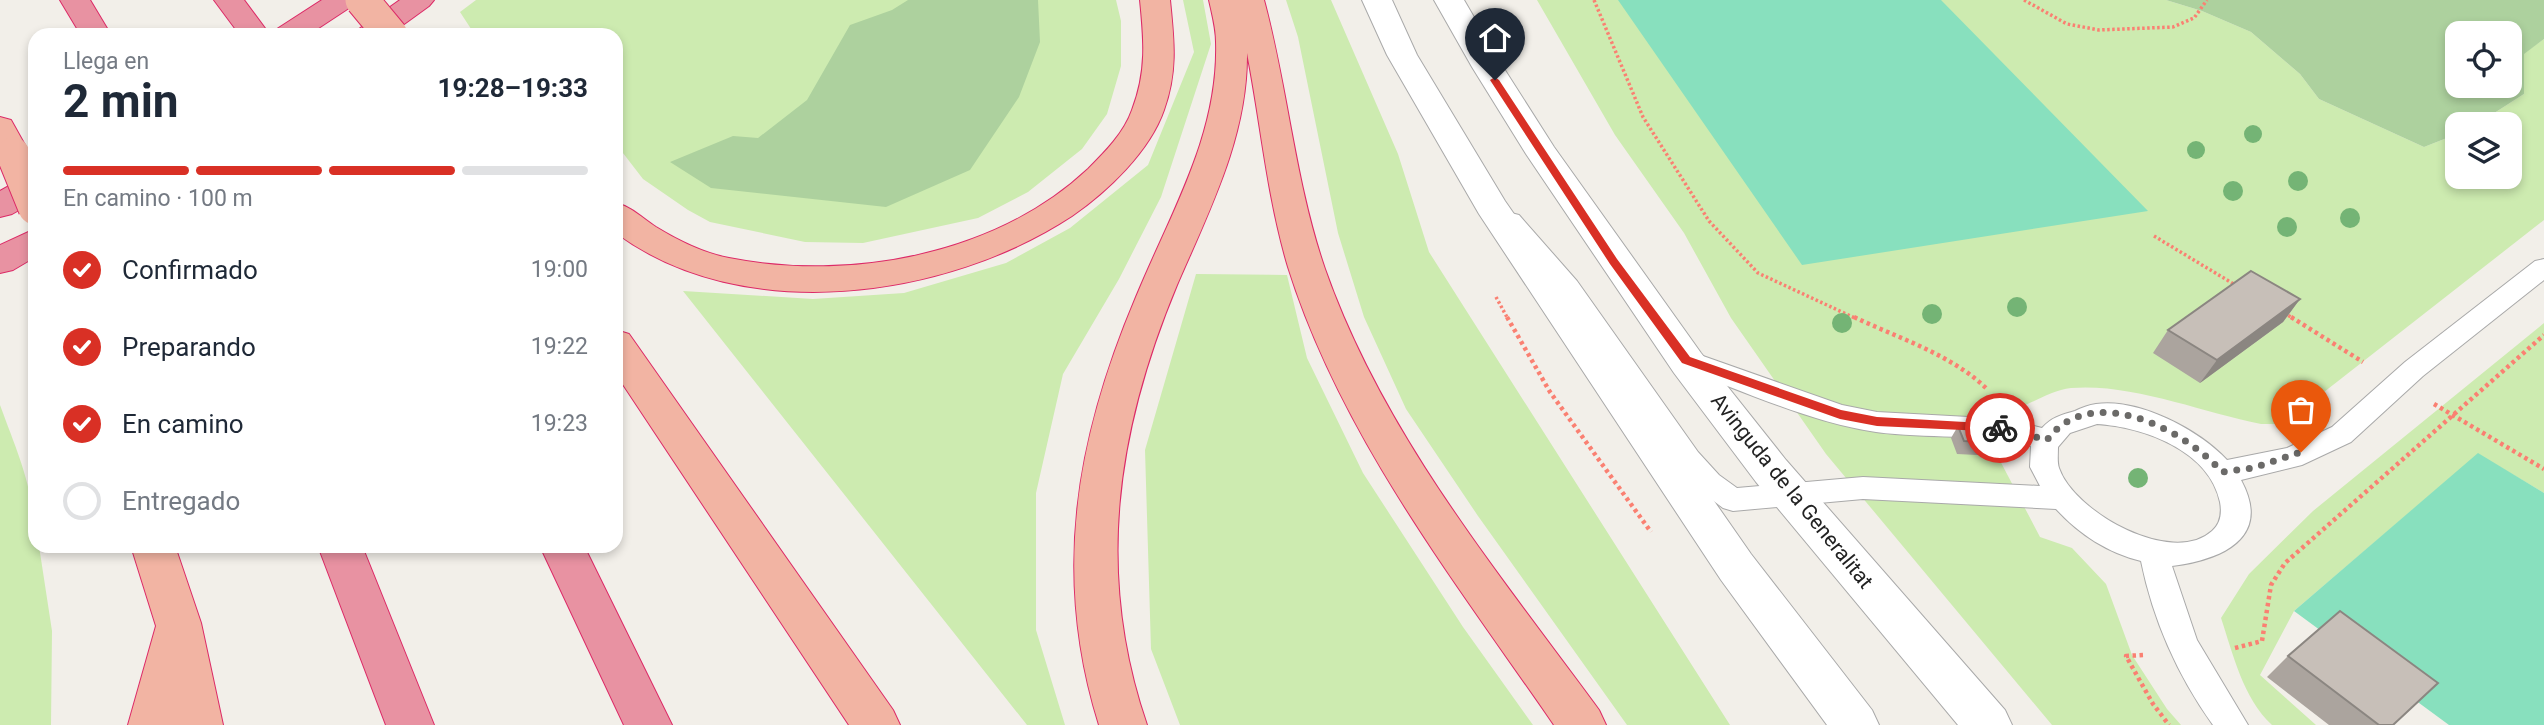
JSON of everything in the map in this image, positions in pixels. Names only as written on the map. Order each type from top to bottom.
[{"type":"highway","points":[[75,0],[92,28]]},
{"type":"highway","points":[[299,28],[342,0]]},
{"type":"highway","points":[[362,0],[409,12]]},
{"type":"highway","points":[[623,219],[662,247],[690,260],[727,270],[796,278],[874,276],[934,263],[1007,238],[1062,209],[1085,192],[1107,170],[1138,130],[1152,102],[1159,78],[1161,27],[1155,0]]},
{"type":"highway","points":[[1124,725],[1107,676],[1095,592],[1095,524],[1104,452],[1123,382],[1140,334],[1225,121],[1233,84],[1234,49],[1224,0]]},
{"type":"highway","points":[[1249,0],[1259,32],[1285,180],[1307,268],[1341,355],[1395,452],[1465,559],[1582,725]]},
{"type":"highway","points":[[382,28],[409,12]]},
{"type":"highway","points":[[6,140],[28,192]]},
{"type":"highway","points":[[0,206],[28,190]]},
{"type":"highway","points":[[0,261],[28,245]]},
{"type":"highway","points":[[623,354],[876,725]]},
{"type":"highway","points":[[155,553],[178,622],[199,725]]},
{"type":"highway","points":[[343,553],[410,725]]},
{"type":"highway","points":[[566,553],[648,725]]},
{"type":"highway","points":[[152,725],[178,622]]},
{"type":"street","points":[[1377,0],[1402,55],[1491,206],[1735,567],[1855,725]]},
{"type":"street","name":"Avinguda de la Generalitat","points":[[1449,0],[1470,40],[1613,262],[1791,493],[1987,725]]},
{"type":"lane","points":[[1491,206],[1511,221],[1546,255],[1679,444],[1717,492],[1733,500],[1863,488],[2061,498]]},
{"type":"lane","points":[[2222,472],[2253,468],[2322,444],[2354,425],[2397,382],[2544,267]]},
{"type":"lane","points":[[1686,360],[1840,415],[1877,422],[2005,429],[2047,440]]},
{"type":"lane","points":[[2122,415],[2153,423],[2184,438],[2222,472],[2237,505],[2234,527],[2220,544],[2196,553],[2154,552],[2106,535],[2080,518],[2061,498],[2048,477],[2043,458],[2047,440],[2057,426],[2074,417],[2122,415]]},
{"type":"lane","points":[[2154,552],[2159,578],[2180,642],[2211,697],[2232,725]]},
{"type":"path","points":[[1594,0],[1643,117],[1709,220],[1758,274],[1933,354],[1977,379],[2006,408],[2047,440]]},
{"type":"path","points":[[2024,0],[2062,22],[2084,29],[2168,29],[2189,22],[2207,0]]},
{"type":"path","points":[[2154,236],[2245,290]]},
{"type":"path","points":[[2279,311],[2544,469]]},
{"type":"path","points":[[2169,725],[2152,704],[2126,656],[2186,654],[2245,647],[2262,641],[2267,627],[2266,592],[2279,569],[2544,335]]},
{"type":"green space","points":[[476,0],[1116,0],[1121,21],[1121,66],[1107,114],[1082,149],[1028,192],[978,218],[863,243],[805,242],[710,222],[643,179],[623,153],[623,28],[470,28],[460,12]]},
{"type":"green space","points":[[908,0],[1038,0],[1040,42],[1019,97],[970,170],[886,207],[711,188],[670,162],[733,136],[758,138],[807,100],[850,25],[892,10]]},
{"type":"green space","points":[[1183,0],[1203,0],[1211,44],[1161,197],[1119,279],[1063,374],[1036,493],[1036,630],[1065,725],[1027,725],[683,291],[813,299],[904,293],[1006,263],[1070,228],[1148,165],[1194,52]]},
{"type":"green space","points":[[1286,0],[1331,0],[1398,154],[1429,252],[1730,725],[1627,725],[1478,516],[1406,409],[1364,317],[1338,233],[1298,37]]},
{"type":"green space","points":[[1537,0],[2166,0],[2202,11],[2251,32],[2300,74],[2319,99],[2424,147],[2445,139],[2445,189],[2522,189],[2522,112],[2496,112],[2522,98],[2524,53],[2544,39],[2544,220],[2283,424],[2261,424],[2142,394],[2094,388],[2064,389],[2011,410],[1974,411],[2040,537],[2072,548],[2106,584],[2132,655],[2167,709],[2181,725],[2052,725],[1826,454],[1731,318],[1684,233],[1615,135]]},
{"type":"green space","points":[[1618,0],[1941,0],[2148,211],[1802,265]]},
{"type":"green space","points":[[2166,0],[2544,0],[2544,39],[2524,54],[2522,95],[2522,21],[2445,21],[2445,98],[2518,98],[2496,112],[2445,112],[2445,139],[2424,147],[2319,99],[2300,74],[2251,32],[2202,11]]},
{"type":"green space","points":[[1196,274],[1287,275],[1307,358],[1363,473],[1463,627],[1533,725],[1180,725],[1151,649],[1145,450]]},
{"type":"green space","points":[[2544,323],[2544,493],[2478,454],[2294,611],[2260,675],[2316,725],[2272,725],[2246,689],[2221,618],[2249,574],[2313,511]]},
{"type":"green space","points":[[0,405],[28,486],[28,553],[40,553],[52,631],[51,725],[0,725]]},
{"type":"green space","points":[[2478,453],[2544,493],[2544,725],[2449,725],[2294,611]]},
{"type":"building","points":[[2251,271],[2300,299],[2217,360],[2168,330]]},
{"type":"building","points":[[1958,426],[1999,427],[2005,443],[1964,441]]},
{"type":"building","points":[[2340,611],[2438,683],[2393,725],[2379,725],[2288,656]]},
{"type":"way so far","points":[[2000,428],[2047,440],[2057,426],[2074,417],[2122,415],[2153,423],[2184,438],[2222,472],[2253,468],[2301,452]]},
{"type":"route","points":[[1495,80],[1613,262],[1686,360],[1840,415],[1877,422],[2000,428]]}]
